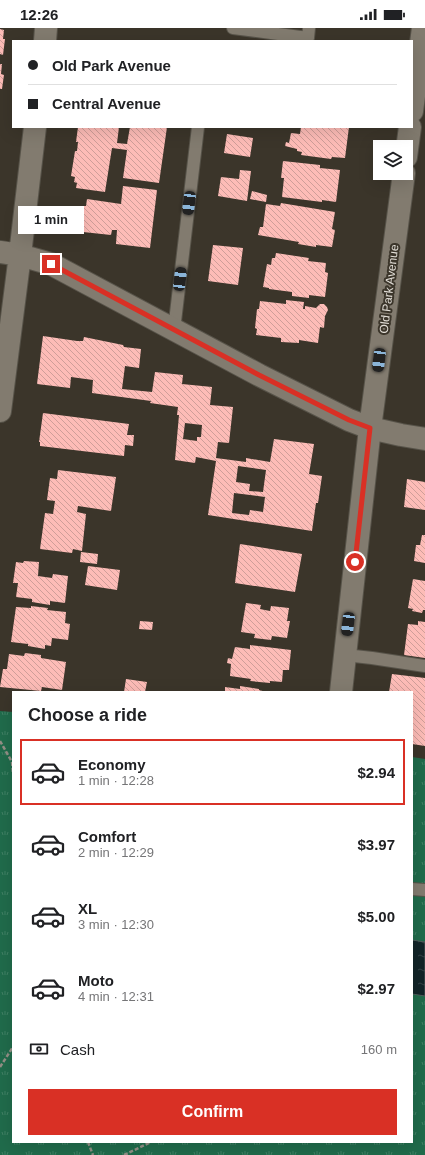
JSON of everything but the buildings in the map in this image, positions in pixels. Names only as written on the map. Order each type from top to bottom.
[{"type":"street","points":[[45,40],[46,28]]},
{"type":"street","points":[[413,103],[423,28]]},
{"type":"street","points":[[0,411],[10,253],[35,128]]},
{"type":"street","points":[[408,140],[410,128]]},
{"type":"street","name":"Old Park Avenue","points":[[341,691],[370,428],[403,180]]},
{"type":"street","points":[[10,253],[51,264],[259,375],[349,420],[370,428],[401,436],[425,439]]},
{"type":"lane","points":[[233,28],[308,38],[309,28]]},
{"type":"lane","points":[[174,330],[198,128]]},
{"type":"lane","points":[[345,656],[372,658],[425,666]]},
{"type":"lane","points":[[413,889],[425,890]]},
{"type":"path","points":[[0,742],[12,763]]},
{"type":"path","points":[[0,1067],[12,1049]]},
{"type":"path","points":[[88,1143],[93,1155]]},
{"type":"path","points":[[124,1155],[148,1143]]},
{"type":"green space","points":[[0,711],[12,712],[12,1143],[413,1143],[413,757],[425,759],[425,1155],[0,1155]]},
{"type":"water","points":[[413,940],[425,942],[425,996],[413,994]]},
{"type":"route","points":[[51,264],[259,375],[349,420],[370,428],[355,562]]}]
